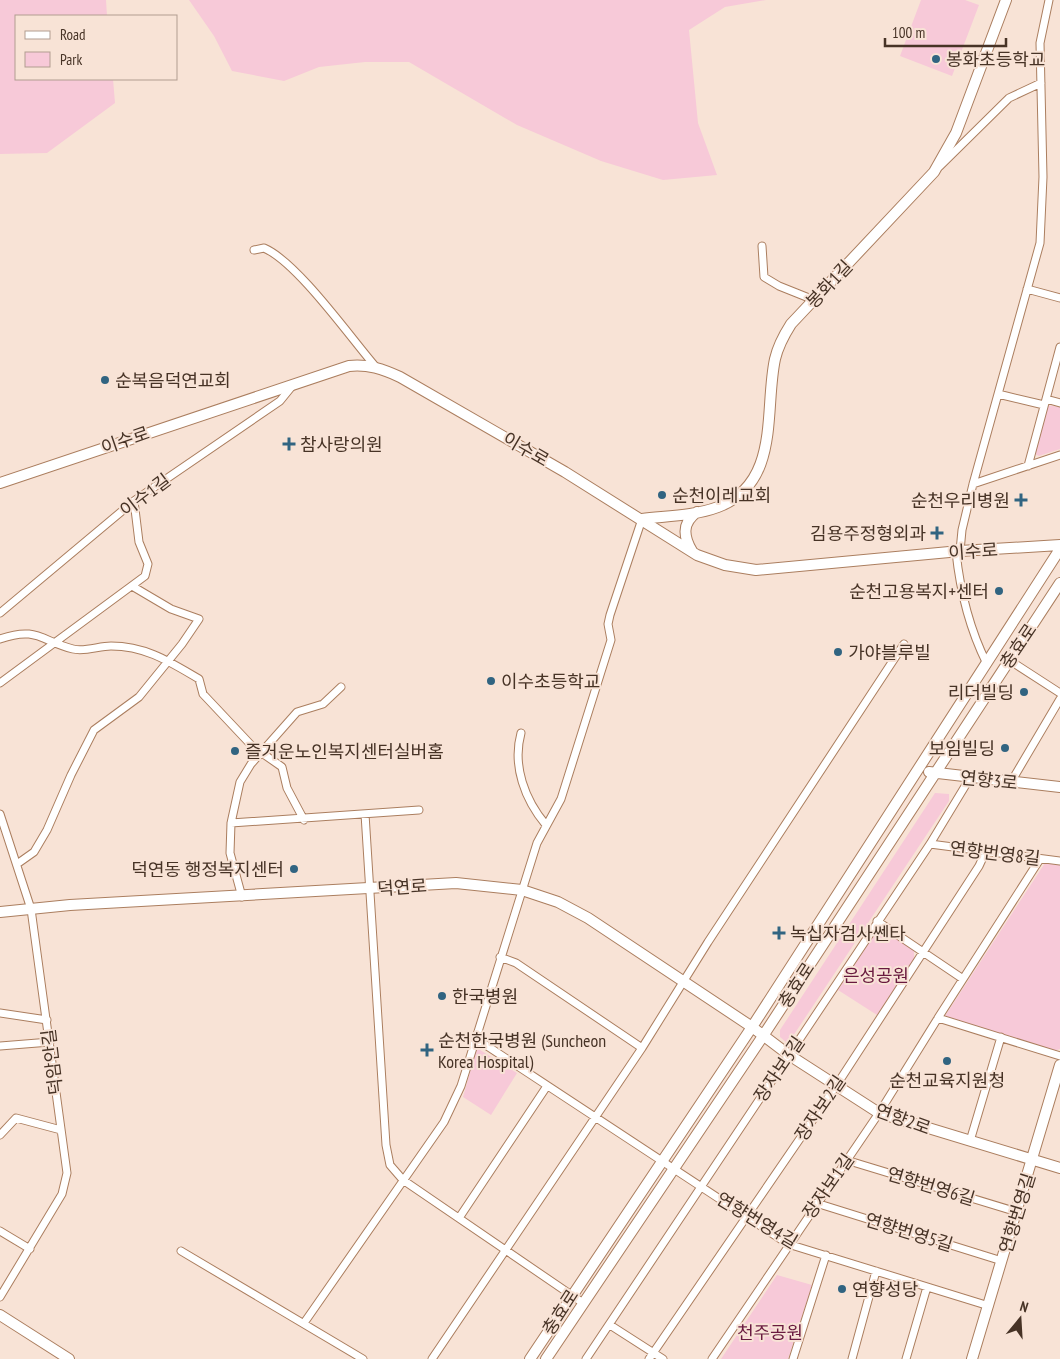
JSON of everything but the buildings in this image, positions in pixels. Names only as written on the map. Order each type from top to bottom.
[{"type":"main road","name":"봉화1길","points":[[642,519],[697,512],[731,501],[744,489],[760,464],[767,443],[775,359],[782,337],[791,324],[934,172],[956,133],[1006,0]]},
{"type":"main road","name":"이수로","points":[[0,483],[349,366],[375,366],[425,391],[565,472],[692,552],[725,565],[756,570],[958,551],[1035,546],[1060,547]]},
{"type":"main road","points":[[692,552],[686,539],[685,529],[689,519],[697,512]]},
{"type":"main road","points":[[1035,546],[1045,552],[1045,569]]},
{"type":"main road","name":"충효로","points":[[530,1359],[752,1027],[987,664],[1060,547]]},
{"type":"main road","name":"충효로","points":[[546,1359],[763,1036],[1060,583]]},
{"type":"main road","name":"연향3로","points":[[919,769],[934,774],[1060,787]]},
{"type":"main road","name":"덕연로","points":[[0,912],[456,883],[522,890],[558,902],[588,918],[763,1036]]},
{"type":"main road","name":"연향2로","points":[[763,1036],[879,1113],[1060,1168]]},
{"type":"main road","name":"연향번영길","points":[[972,1359],[1060,1066]]},
{"type":"main road","points":[[0,1315],[69,1359]]},
{"type":"street","name":"충효로","points":[[987,664],[979,648],[958,578],[958,551],[973,484],[1040,243],[1043,177],[1040,43],[1049,0]]},
{"type":"street","points":[[934,172],[1009,98],[1041,83]]},
{"type":"street","points":[[762,246],[764,277],[779,286],[814,300]]},
{"type":"street","points":[[254,250],[264,248],[281,258],[331,312],[375,366]]},
{"type":"street","points":[[1027,289],[1060,298]]},
{"type":"street","points":[[1028,466],[1060,348]]},
{"type":"street","name":"이수1길","points":[[0,613],[134,501],[280,401],[294,384]]},
{"type":"street","points":[[998,394],[1060,403]]},
{"type":"street","points":[[973,484],[1060,455]]},
{"type":"street","points":[[0,683],[145,576],[148,564],[139,542],[134,501]]},
{"type":"street","points":[[304,1323],[444,1122],[461,1086],[522,890],[546,825],[561,799],[612,640],[608,624],[610,615],[642,519]]},
{"type":"street","points":[[17,864],[34,852],[47,830],[71,775],[94,730],[139,696],[167,662],[198,619],[171,609],[132,586]]},
{"type":"street","points":[[0,639],[17,634],[41,635],[74,650],[126,646],[149,651],[199,679],[203,694],[261,753],[282,767],[287,788],[304,820]]},
{"type":"street","points":[[432,1359],[596,1118],[904,644]]},
{"type":"street","points":[[1009,660],[1060,693]]},
{"type":"street","points":[[242,896],[230,853],[232,823],[240,782],[244,772],[298,712],[323,704],[341,687]]},
{"type":"street","points":[[1011,782],[1060,700]]},
{"type":"street","points":[[521,733],[518,759],[519,773],[529,801],[546,825]]},
{"type":"street","name":"장자보3길","points":[[586,1359],[930,844],[970,778]]},
{"type":"street","points":[[232,823],[304,820],[419,810]]},
{"type":"street","name":"덕암안길","points":[[0,814],[2,825],[31,909],[67,1173],[66,1185],[0,1297]]},
{"type":"street","points":[[365,814],[386,1145],[390,1165],[403,1180],[583,1303]]},
{"type":"street","name":"연향번영8길","points":[[930,844],[985,853],[1060,861]]},
{"type":"street","name":"장자보2길","points":[[651,1356],[836,1086],[979,866],[985,853]]},
{"type":"street","points":[[1040,859],[938,1018],[1060,1056]]},
{"type":"street","points":[[877,921],[963,979]]},
{"type":"street","points":[[500,957],[516,963],[642,1048]]},
{"type":"street","points":[[0,1013],[47,1020]]},
{"type":"street","name":"장자보1길","points":[[712,1359],[788,1244],[879,1113],[938,1018]]},
{"type":"street","points":[[970,1141],[1001,1037]]},
{"type":"street","name":"연향번영4길","points":[[475,1038],[788,1244],[988,1306]]},
{"type":"street","points":[[0,1046],[50,1042]]},
{"type":"street","points":[[458,1218],[547,1086]]},
{"type":"street","points":[[0,1135],[16,1118],[61,1130]]},
{"type":"street","name":"연향번영6길","points":[[846,1160],[1017,1212]]},
{"type":"street","name":"연향번영5길","points":[[816,1203],[1002,1261]]},
{"type":"street","points":[[0,1231],[30,1249]]},
{"type":"street","points":[[181,1251],[363,1359]]},
{"type":"street","points":[[793,1359],[826,1256]]},
{"type":"street","points":[[852,1359],[876,1271]]},
{"type":"street","points":[[906,1359],[928,1287]]},
{"type":"street","points":[[610,1325],[651,1356],[663,1359]]},
{"type":"green space","points":[[0,0],[106,0],[107,15],[15,15],[15,80],[113,80],[115,103],[47,153],[0,154]]},
{"type":"green space","points":[[189,0],[766,0],[725,7],[689,30],[698,123],[717,175],[663,180],[601,161],[517,125],[409,62],[365,62],[319,67],[284,81],[232,71],[214,36]]},
{"type":"green space","points":[[921,0],[965,0],[979,5],[952,76],[900,56]]},
{"type":"green space","points":[[1046,405],[1060,407],[1060,449],[1039,456],[1033,453]]},
{"type":"green space","points":[[935,793],[949,794],[949,801],[791,1039],[786,1042],[780,1037],[780,1030]]},
{"type":"green space","points":[[1045,863],[1060,865],[1060,1049],[1053,1051],[946,1018],[945,1016]]},
{"type":"green space","name":"은성공원","points":[[885,930],[914,949],[914,959],[877,1015],[838,990],[875,934]]},
{"type":"green space","points":[[477,1048],[517,1073],[491,1115],[463,1097]]},
{"type":"green space","name":"천주공원","points":[[777,1275],[812,1285],[788,1359],[721,1359]]},
{"type":"place","name":"봉화초등학교","points":[[936,59]]},
{"type":"place","name":"순복음덕연교회","points":[[105,380]]},
{"type":"place","name":"참사랑의원","points":[[289,444]]},
{"type":"place","name":"순천이레교회","points":[[662,495]]},
{"type":"place","name":"순천우리병원","points":[[1021,500]]},
{"type":"place","name":"김용주정형외과","points":[[937,533]]},
{"type":"place","name":"순천고용복지+센터","points":[[999,591]]},
{"type":"place","name":"가야블루빌","points":[[838,652]]},
{"type":"place","name":"이수초등학교","points":[[491,681]]},
{"type":"place","name":"리더빌딩","points":[[1024,692]]},
{"type":"place","name":"보임빌딩","points":[[1005,748]]},
{"type":"place","name":"즐거운노인복지센터실버홈","points":[[235,751]]},
{"type":"place","name":"덕연동 행정복지센터","points":[[294,869]]},
{"type":"place","name":"녹십자검사쎈타","points":[[779,933]]},
{"type":"place","name":"한국병원","points":[[442,996]]},
{"type":"place","name":"순천한국병원 (Suncheon Korea Hospital)","points":[[427,1050]]},
{"type":"place","name":"순천교육지원청","points":[[947,1061]]},
{"type":"place","name":"연향성당","points":[[842,1289]]}]
